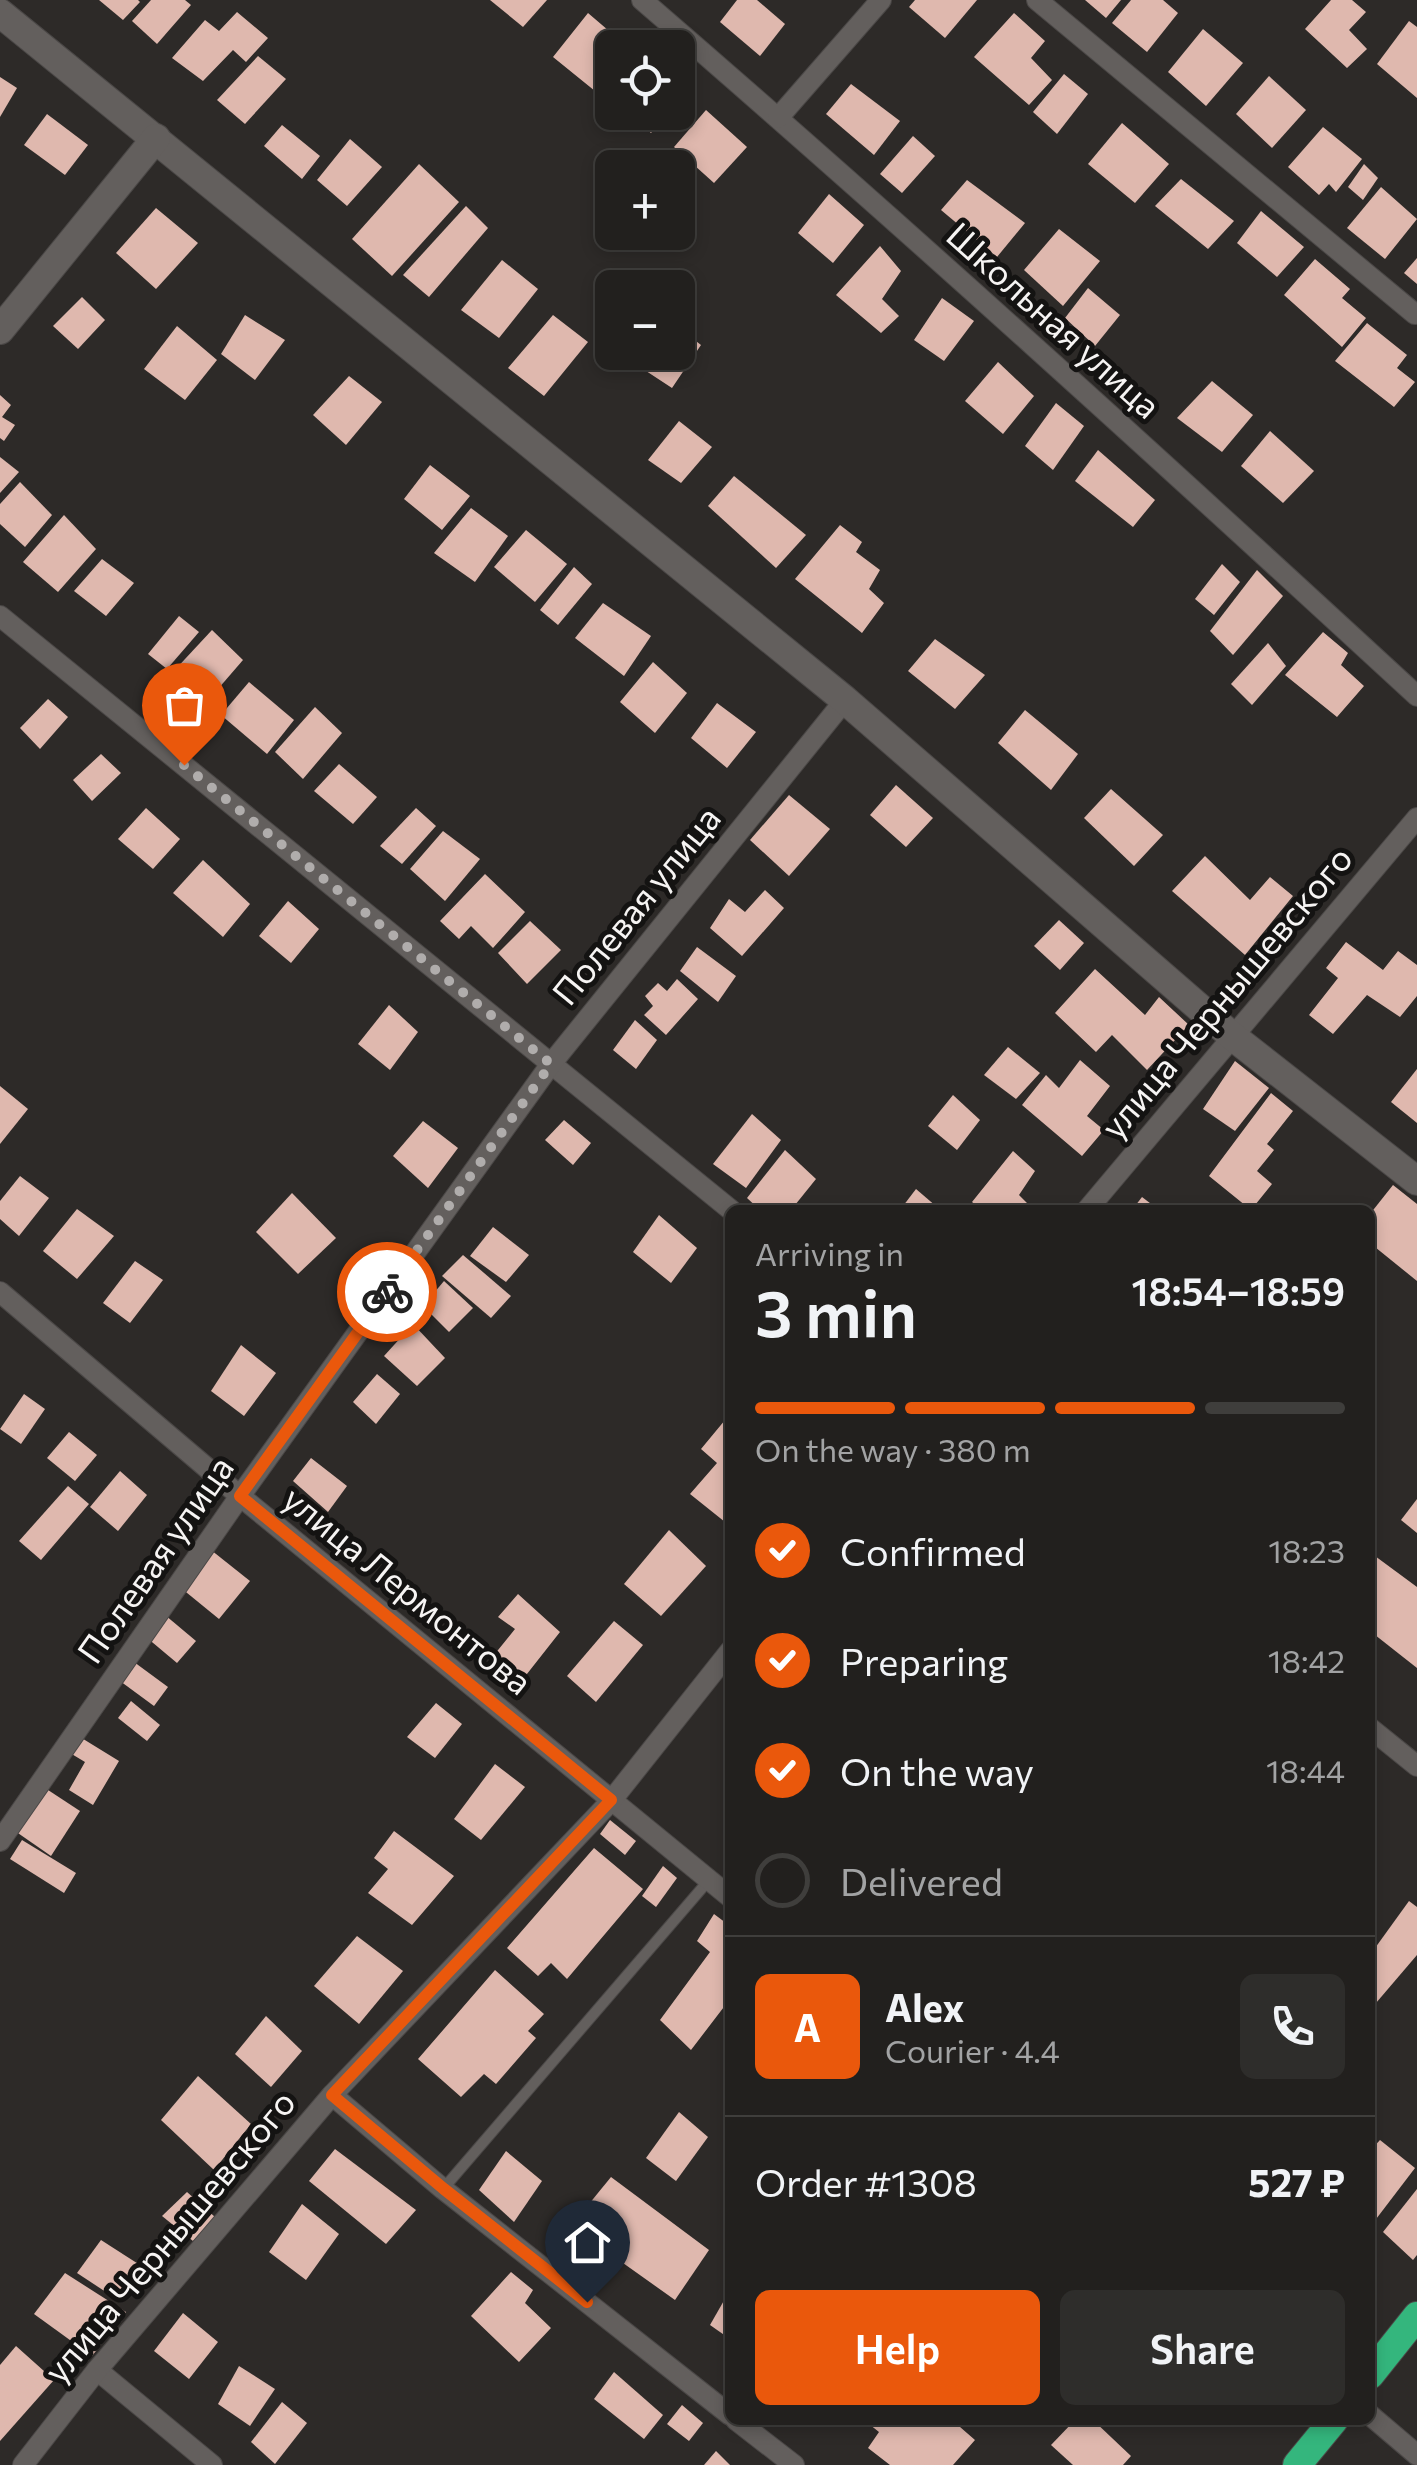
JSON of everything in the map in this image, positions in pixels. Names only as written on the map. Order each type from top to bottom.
[{"type":"highway","points":[[1375,2369],[1417,2316]]},
{"type":"highway","points":[[1297,2465],[1330,2425]]},
{"type":"street","name":"Школьная улица","points":[[642,0],[1214,509],[1417,696]]},
{"type":"street","points":[[778,118],[881,0]]},
{"type":"street","points":[[1038,0],[1415,314]]},
{"type":"street","points":[[0,13],[844,700],[1232,1036],[1417,1181]]},
{"type":"street","points":[[0,330],[156,138]]},
{"type":"street","points":[[0,616],[726,1205]]},
{"type":"street","name":"Полевая улица","points":[[0,1842],[240,1496],[551,1064],[844,700]]},
{"type":"street","name":"улица Чернышевского","points":[[1092,1205],[1417,818]]},
{"type":"street","name":"улица Лермонтова","points":[[0,1292],[240,1496],[725,1893]]},
{"type":"street","name":"улица Чернышевского","points":[[23,2465],[98,2370],[332,2095],[611,1800],[725,1657]]},
{"type":"street","points":[[1375,1732],[1417,1766]]},
{"type":"street","points":[[332,2095],[444,2189],[725,2411]]},
{"type":"street","points":[[98,2370],[212,2465]]},
{"type":"street","points":[[1375,2418],[1417,2455]]},
{"type":"street","points":[[742,2425],[794,2465]]},
{"type":"lane","points":[[444,2189],[708,1880]]},
{"type":"building","points":[[99,0],[138,0],[140,2],[123,20]]},
{"type":"building","points":[[151,0],[185,0],[191,5],[157,44],[132,21]]},
{"type":"building","points":[[490,0],[547,0],[523,27]]},
{"type":"building","points":[[737,0],[757,0],[785,24],[760,56],[720,22]]},
{"type":"building","points":[[915,0],[977,0],[945,38],[909,7]]},
{"type":"building","points":[[1085,0],[1121,0],[1106,18]]},
{"type":"building","points":[[1131,0],[1163,0],[1178,13],[1147,52],[1112,23]]},
{"type":"building","points":[[1331,0],[1352,0],[1366,12],[1349,30],[1367,49],[1347,68],[1305,29]]},
{"type":"building","points":[[237,12],[268,38],[246,62],[233,50],[203,81],[172,58],[205,20],[219,31]]},
{"type":"building","points":[[588,13],[608,30],[595,30],[595,91],[553,57]]},
{"type":"building","points":[[1014,13],[1045,41],[1031,58],[1052,80],[1029,105],[974,57]]},
{"type":"building","points":[[1409,21],[1417,27],[1417,98],[1377,64]]},
{"type":"building","points":[[1203,29],[1243,63],[1206,106],[1168,72]]},
{"type":"building","points":[[258,56],[286,79],[245,124],[217,100]]},
{"type":"building","points":[[1064,74],[1088,94],[1057,134],[1033,112]]},
{"type":"building","points":[[1269,76],[1306,110],[1272,148],[1236,114]]},
{"type":"building","points":[[0,77],[17,88],[0,117]]},
{"type":"building","points":[[851,84],[900,121],[874,155],[826,114]]},
{"type":"building","points":[[706,110],[747,147],[714,183],[695,166],[695,150],[674,147],[689,130],[695,130],[695,123]]},
{"type":"building","points":[[47,114],[88,145],[65,175],[24,145]]},
{"type":"building","points":[[1122,123],[1169,164],[1135,203],[1088,164]]},
{"type":"building","points":[[282,125],[320,156],[302,179],[264,146]]},
{"type":"building","points":[[1323,127],[1362,159],[1336,192],[1329,184],[1319,195],[1288,167]]},
{"type":"building","points":[[913,136],[935,156],[902,193],[880,174]]},
{"type":"building","points":[[350,139],[382,167],[347,206],[317,180]]},
{"type":"building","points":[[419,164],[459,202],[392,276],[352,239]]},
{"type":"building","points":[[1364,164],[1378,178],[1363,200],[1348,187]]},
{"type":"building","points":[[1181,179],[1234,221],[1208,249],[1155,206]]},
{"type":"building","points":[[967,180],[1025,223],[997,257],[941,210]]},
{"type":"building","points":[[1381,187],[1417,219],[1385,259],[1347,228]]},
{"type":"building","points":[[829,194],[864,225],[833,263],[798,233]]},
{"type":"building","points":[[466,206],[488,228],[429,297],[403,275]]},
{"type":"building","points":[[156,208],[198,243],[156,289],[116,253]]},
{"type":"building","points":[[1261,211],[1304,247],[1277,277],[1237,243]]},
{"type":"building","points":[[1059,229],[1100,261],[1063,306],[1024,270]]},
{"type":"building","points":[[880,246],[901,271],[882,299],[899,316],[881,333],[836,295]]},
{"type":"building","points":[[1417,258],[1417,284],[1404,273]]},
{"type":"building","points":[[1315,259],[1350,289],[1342,298],[1366,318],[1342,347],[1284,295]]},
{"type":"building","points":[[502,260],[538,289],[499,338],[461,310]]},
{"type":"building","points":[[1088,288],[1120,315],[1095,346],[1065,318]]},
{"type":"building","points":[[82,297],[105,320],[78,349],[53,326]]},
{"type":"building","points":[[942,298],[974,321],[944,361],[914,340]]},
{"type":"building","points":[[245,315],[285,340],[255,380],[221,354]]},
{"type":"building","points":[[553,315],[588,342],[544,396],[508,368]]},
{"type":"building","points":[[1367,323],[1407,355],[1397,368],[1415,382],[1394,407],[1335,361]]},
{"type":"building","points":[[177,326],[217,360],[185,400],[144,369]]},
{"type":"building","points":[[998,362],[1034,396],[1003,434],[965,401]]},
{"type":"building","points":[[645,370],[684,370],[672,388]]},
{"type":"building","points":[[349,376],[382,402],[346,445],[313,415]]},
{"type":"building","points":[[1212,381],[1253,415],[1222,452],[1177,418]]},
{"type":"building","points":[[0,395],[11,405],[2,417],[15,425],[4,441],[0,438]]},
{"type":"building","points":[[1056,403],[1084,426],[1053,470],[1025,446]]},
{"type":"building","points":[[679,421],[712,447],[681,483],[648,460]]},
{"type":"building","points":[[1270,431],[1314,471],[1283,503],[1241,466]]},
{"type":"building","points":[[1098,450],[1155,500],[1133,527],[1075,481]]},
{"type":"building","points":[[0,457],[19,472],[0,493]]},
{"type":"building","points":[[430,465],[470,496],[442,530],[404,499]]},
{"type":"building","points":[[734,476],[806,535],[776,568],[708,506]]},
{"type":"building","points":[[20,482],[52,515],[25,547],[0,524],[0,504]]},
{"type":"building","points":[[471,508],[508,536],[475,582],[434,553]]},
{"type":"building","points":[[64,515],[96,549],[58,592],[23,562]]},
{"type":"building","points":[[840,525],[862,542],[856,552],[880,570],[869,589],[884,603],[862,633],[795,579]]},
{"type":"building","points":[[526,530],[567,564],[535,602],[494,567]]},
{"type":"building","points":[[102,559],[134,583],[106,616],[74,591]]},
{"type":"building","points":[[1222,564],[1240,582],[1214,615],[1195,599]]},
{"type":"building","points":[[574,567],[592,584],[558,625],[540,610]]},
{"type":"building","points":[[1257,570],[1283,596],[1233,655],[1210,631]]},
{"type":"building","points":[[603,603],[651,636],[624,676],[575,638]]},
{"type":"building","points":[[179,616],[199,632],[167,669],[148,654]]},
{"type":"building","points":[[212,630],[243,660],[205,704],[172,673]]},
{"type":"building","points":[[1323,632],[1348,653],[1341,665],[1364,686],[1337,717],[1285,675]]},
{"type":"building","points":[[935,639],[985,675],[955,709],[908,671]]},
{"type":"building","points":[[1268,643],[1286,666],[1252,705],[1231,684]]},
{"type":"building","points":[[653,662],[687,693],[655,733],[620,702]]},
{"type":"building","points":[[249,682],[294,720],[267,754],[221,715]]},
{"type":"building","points":[[48,699],[68,717],[40,749],[20,728]]},
{"type":"building","points":[[717,703],[756,732],[727,768],[691,738]]},
{"type":"building","points":[[315,707],[342,733],[303,779],[275,752]]},
{"type":"building","points":[[1025,710],[1078,754],[1051,790],[998,743]]},
{"type":"building","points":[[101,754],[121,773],[92,801],[73,780]]},
{"type":"building","points":[[339,764],[377,797],[353,824],[314,791]]},
{"type":"building","points":[[896,785],[933,818],[906,847],[870,815]]},
{"type":"building","points":[[1111,789],[1163,835],[1134,866],[1084,818]]},
{"type":"building","points":[[789,795],[830,829],[789,876],[750,840]]},
{"type":"building","points":[[146,808],[180,839],[153,869],[118,839]]},
{"type":"building","points":[[416,808],[436,826],[402,864],[380,846]]},
{"type":"building","points":[[443,831],[480,859],[445,901],[410,869]]},
{"type":"building","points":[[1205,856],[1250,900],[1270,877],[1293,896],[1245,955],[1172,891]]},
{"type":"building","points":[[203,860],[250,904],[223,937],[173,893]]},
{"type":"building","points":[[485,874],[525,912],[493,948],[471,926],[459,939],[440,921]]},
{"type":"building","points":[[765,890],[784,908],[742,956],[710,928],[729,899],[745,912]]},
{"type":"building","points":[[288,901],[319,929],[291,963],[259,936]]},
{"type":"building","points":[[1059,920],[1084,943],[1060,970],[1034,946]]},
{"type":"building","points":[[530,921],[561,950],[527,984],[498,953]]},
{"type":"building","points":[[1346,942],[1383,970],[1398,951],[1417,965],[1417,996],[1400,1017],[1367,995],[1333,1034],[1309,1015],[1338,978],[1326,968]]},
{"type":"building","points":[[697,947],[736,976],[718,1002],[680,971]]},
{"type":"building","points":[[1095,969],[1145,1015],[1159,997],[1189,1025],[1147,1070],[1112,1035],[1096,1052],[1055,1013]]},
{"type":"building","points":[[677,979],[698,999],[666,1035],[644,1015],[653,1006],[645,996],[658,983],[667,991]]},
{"type":"building","points":[[389,1005],[418,1032],[390,1070],[358,1044]]},
{"type":"building","points":[[635,1020],[657,1040],[636,1069],[613,1050]]},
{"type":"building","points":[[1008,1047],[1040,1073],[1016,1099],[984,1075]]},
{"type":"building","points":[[1080,1060],[1110,1086],[1087,1116],[1104,1130],[1082,1156],[1022,1105],[1046,1075],[1059,1088]]},
{"type":"building","points":[[1235,1061],[1269,1088],[1235,1131],[1203,1109]]},
{"type":"building","points":[[1417,1069],[1417,1123],[1391,1102]]},
{"type":"building","points":[[0,1086],[28,1109],[0,1144]]},
{"type":"building","points":[[1271,1093],[1293,1111],[1267,1144],[1274,1150],[1257,1171],[1272,1184],[1255,1205],[1245,1205],[1209,1176]]},
{"type":"building","points":[[953,1095],[980,1120],[957,1150],[928,1126]]},
{"type":"building","points":[[752,1114],[781,1140],[746,1188],[713,1164]]},
{"type":"building","points":[[564,1120],[591,1143],[573,1165],[545,1140]]},
{"type":"building","points":[[423,1121],[458,1148],[428,1188],[393,1156]]},
{"type":"building","points":[[785,1150],[816,1179],[795,1205],[755,1205],[747,1198]]},
{"type":"building","points":[[1013,1151],[1035,1171],[1019,1195],[1029,1205],[972,1202]]},
{"type":"building","points":[[20,1176],[49,1198],[19,1236],[0,1219],[0,1201]]},
{"type":"building","points":[[1393,1185],[1417,1204],[1417,1281],[1375,1247],[1375,1208]]},
{"type":"building","points":[[916,1189],[935,1205],[904,1205]]},
{"type":"building","points":[[292,1193],[336,1238],[298,1274],[256,1232]]},
{"type":"building","points":[[1142,1197],[1152,1205],[1136,1205]]},
{"type":"building","points":[[77,1209],[114,1236],[77,1279],[43,1251]]},
{"type":"building","points":[[659,1215],[697,1248],[671,1283],[633,1252]]},
{"type":"building","points":[[493,1227],[529,1255],[506,1282],[470,1256]]},
{"type":"building","points":[[463,1255],[511,1296],[491,1318],[442,1276]]},
{"type":"building","points":[[135,1261],[163,1280],[130,1323],[103,1303]]},
{"type":"building","points":[[444,1281],[473,1308],[449,1332],[423,1306]]},
{"type":"building","points":[[413,1324],[445,1358],[417,1386],[384,1356]]},
{"type":"building","points":[[241,1345],[276,1373],[244,1416],[211,1391]]},
{"type":"building","points":[[377,1374],[400,1394],[376,1424],[353,1402]]},
{"type":"building","points":[[24,1394],[45,1409],[21,1444],[0,1429]]},
{"type":"building","points":[[725,1420],[725,1522],[690,1494],[717,1463],[701,1449]]},
{"type":"building","points":[[69,1432],[97,1455],[75,1481],[47,1458]]},
{"type":"building","points":[[311,1458],[347,1486],[328,1512],[293,1481]]},
{"type":"building","points":[[120,1471],[147,1495],[118,1531],[90,1507]]},
{"type":"building","points":[[68,1486],[89,1504],[41,1560],[19,1541]]},
{"type":"building","points":[[1417,1499],[1417,1533],[1401,1520]]},
{"type":"building","points":[[669,1530],[706,1566],[661,1616],[624,1584]]},
{"type":"building","points":[[211,1550],[250,1581],[219,1619],[181,1588]]},
{"type":"building","points":[[1375,1556],[1417,1587],[1417,1668],[1375,1635]]},
{"type":"building","points":[[518,1594],[560,1632],[523,1679],[494,1655],[515,1629],[498,1617]]},
{"type":"building","points":[[165,1615],[196,1641],[177,1663],[146,1637]]},
{"type":"building","points":[[614,1621],[643,1645],[596,1702],[567,1676]]},
{"type":"building","points":[[134,1662],[168,1687],[154,1706],[120,1681]]},
{"type":"building","points":[[131,1701],[160,1725],[147,1741],[118,1718]]},
{"type":"building","points":[[436,1703],[462,1724],[435,1758],[407,1737]]},
{"type":"building","points":[[80,1737],[119,1761],[93,1805],[69,1790],[85,1762],[70,1753]]},
{"type":"building","points":[[495,1764],[525,1787],[481,1840],[454,1819]]},
{"type":"building","points":[[45,1788],[80,1811],[51,1856],[15,1831]]},
{"type":"building","points":[[610,1820],[636,1841],[625,1855],[600,1834]]},
{"type":"building","points":[[394,1831],[454,1876],[412,1925],[368,1893],[388,1869],[374,1858]]},
{"type":"building","points":[[22,1840],[76,1873],[64,1893],[10,1859]]},
{"type":"building","points":[[594,1848],[643,1889],[567,1979],[551,1963],[538,1976],[507,1948]]},
{"type":"building","points":[[663,1866],[677,1878],[656,1907],[642,1896]]},
{"type":"building","points":[[1409,1901],[1417,1907],[1417,1955],[1376,2003],[1375,1948]]},
{"type":"building","points":[[714,1914],[725,1922],[725,2006],[691,2050],[660,2020],[710,1952],[697,1941]]},
{"type":"building","points":[[357,1936],[403,1971],[359,2024],[314,1986]]},
{"type":"building","points":[[495,1970],[544,2014],[528,2031],[536,2038],[496,2084],[484,2074],[461,2097],[418,2059]]},
{"type":"building","points":[[266,2016],[302,2051],[271,2087],[235,2054]]},
{"type":"building","points":[[198,2076],[251,2124],[214,2170],[161,2120]]},
{"type":"building","points":[[679,2112],[708,2137],[676,2181],[646,2158]]},
{"type":"building","points":[[1380,2140],[1415,2168],[1375,2220],[1375,2146]]},
{"type":"building","points":[[335,2149],[416,2210],[386,2244],[309,2181]]},
{"type":"building","points":[[506,2151],[542,2181],[514,2222],[479,2190]]},
{"type":"building","points":[[611,2177],[709,2250],[675,2300],[571,2226]]},
{"type":"building","points":[[1417,2189],[1417,2255],[1413,2260],[1383,2232]]},
{"type":"building","points":[[187,2192],[215,2217],[193,2241],[162,2216]]},
{"type":"building","points":[[302,2204],[339,2234],[306,2280],[269,2252]]},
{"type":"building","points":[[101,2240],[143,2267],[115,2298],[77,2273]]},
{"type":"building","points":[[511,2272],[533,2290],[525,2303],[551,2328],[519,2362],[471,2316]]},
{"type":"building","points":[[65,2273],[126,2312],[92,2356],[34,2314]]},
{"type":"building","points":[[725,2299],[725,2336],[710,2325]]},
{"type":"building","points":[[183,2313],[218,2342],[189,2379],[154,2351]]},
{"type":"building","points":[[16,2346],[54,2380],[0,2441],[0,2365]]},
{"type":"building","points":[[239,2366],[275,2389],[250,2426],[218,2404]]},
{"type":"building","points":[[614,2372],[663,2415],[644,2439],[594,2399]]},
{"type":"building","points":[[282,2402],[307,2423],[275,2464],[251,2442]]},
{"type":"building","points":[[682,2405],[703,2423],[689,2441],[667,2424]]},
{"type":"building","points":[[870,2425],[958,2425],[975,2440],[953,2465],[890,2465],[868,2448],[879,2432]]},
{"type":"building","points":[[1070,2425],[1098,2425],[1131,2456],[1123,2465],[1073,2465],[1051,2445]]},
{"type":"building","points":[[716,2451],[730,2465],[704,2465]]},
{"type":"way so far","points":[[184,765],[551,1064],[387,1292]]},
{"type":"route","points":[[387,1292],[240,1496],[611,1800],[332,2095],[587,2302]]}]
